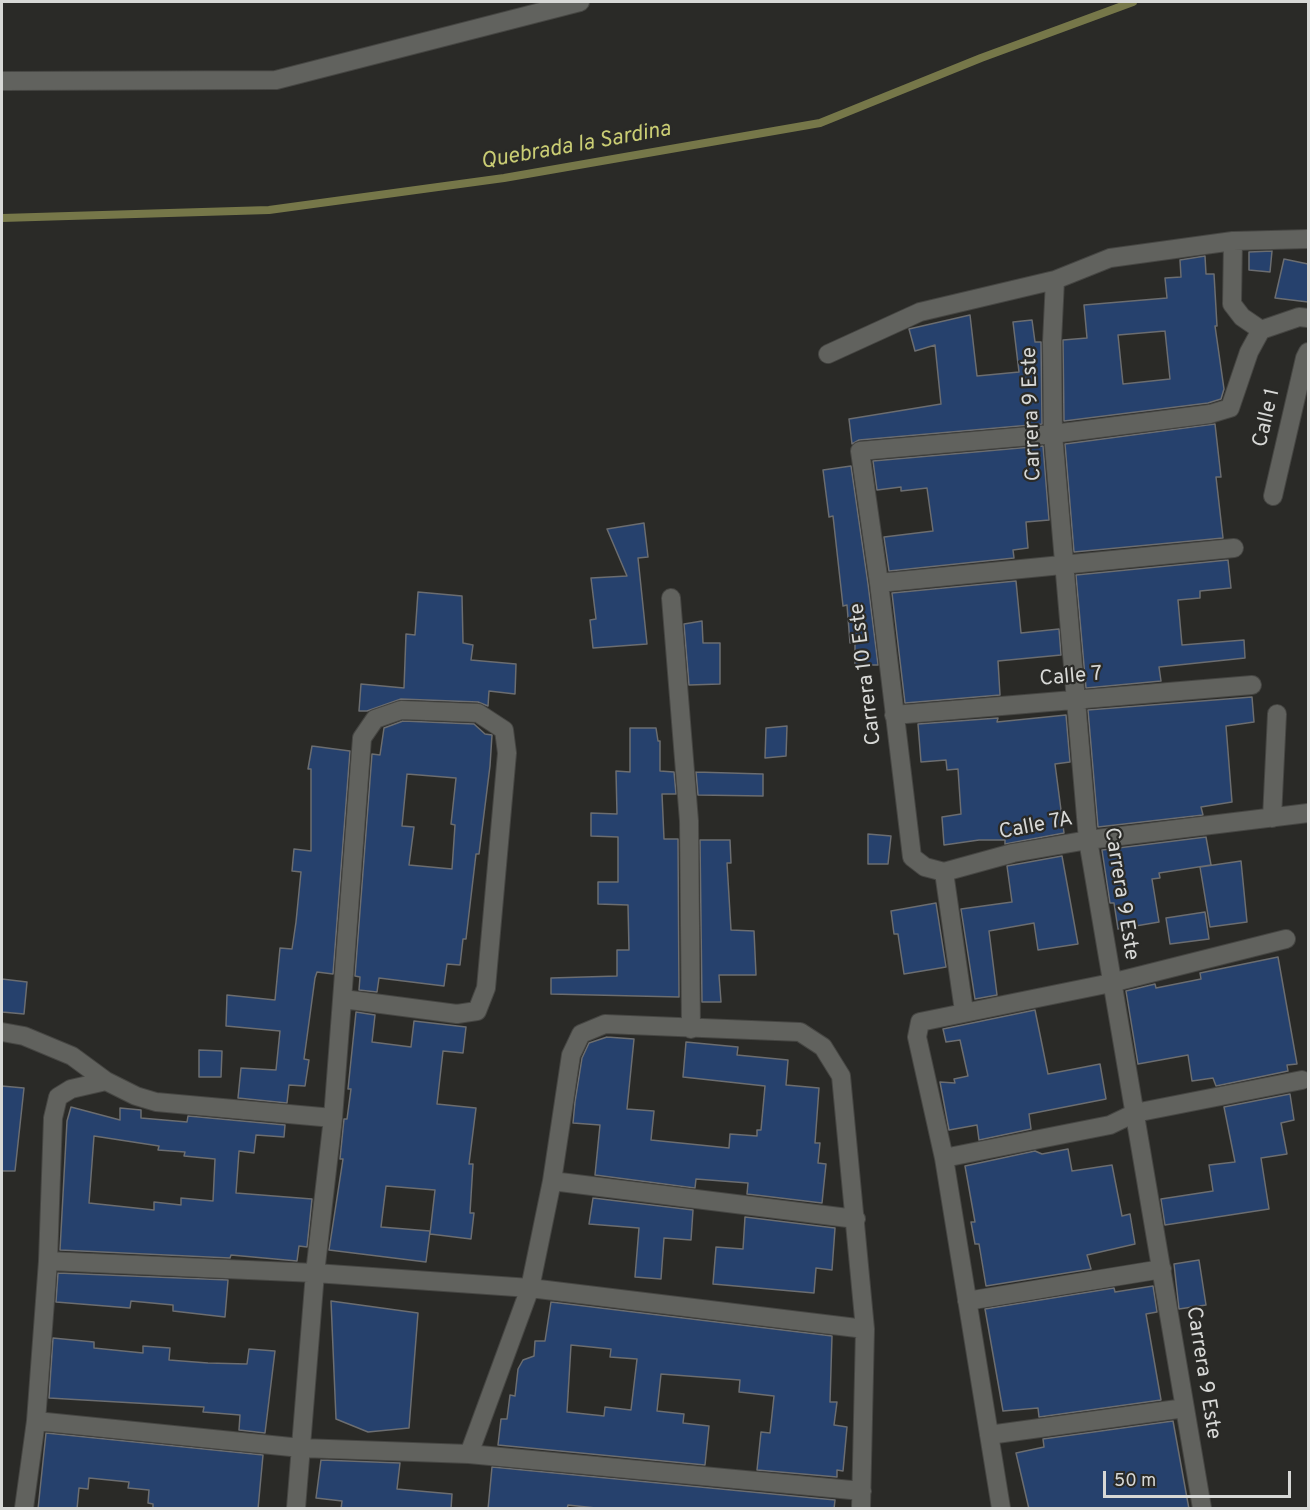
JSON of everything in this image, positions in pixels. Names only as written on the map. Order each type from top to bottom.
[{"type":"street","points":[[2,81],[276,80],[572,2]]},
{"type":"street","points":[[828,354],[920,312],[1055,280],[1110,258],[1233,241],[1308,239]]},
{"type":"street","points":[[1233,241],[1232,304],[1242,317],[1261,330]]},
{"type":"street","name":"Carrera 9 Este","points":[[1055,280],[1052,342],[1053,434],[1088,840],[1202,1509]]},
{"type":"street","points":[[1053,434],[1210,414],[1230,408],[1249,351],[1261,330],[1299,317],[1308,318]]},
{"type":"street","name":"Calle 1","points":[[1273,496],[1308,352]]},
{"type":"street","name":"Carrera 10 Este","points":[[944,872],[925,867],[912,857],[879,583],[860,452],[1053,434]]},
{"type":"street","points":[[879,583],[1234,548]]},
{"type":"street","points":[[671,598],[690,821],[691,1029]]},
{"type":"street","name":"Calle 7","points":[[894,716],[1252,685]]},
{"type":"street","points":[[296,1509],[315,1273],[333,1118],[363,738],[375,719],[400,710],[478,713],[504,730],[507,753],[486,988],[477,1011],[457,1014],[343,999]]},
{"type":"street","points":[[1276,817],[1277,714]]},
{"type":"street","name":"Calle 7A","points":[[944,872],[1013,853],[1088,840],[1308,813]]},
{"type":"street","points":[[944,872],[964,1011]]},
{"type":"street","points":[[1001,1509],[944,1158],[917,1037],[920,1022],[964,1011],[1111,983],[1286,939]]},
{"type":"street","points":[[36,1421],[301,1448],[469,1454],[862,1500],[865,1329],[856,1219],[841,1076],[823,1047],[800,1032],[605,1024],[581,1034],[571,1055],[552,1181],[530,1288],[469,1454]]},
{"type":"street","points":[[2,1032],[24,1036],[72,1056],[106,1081],[136,1096],[156,1102],[333,1118]]},
{"type":"street","points":[[944,1158],[1110,1125],[1135,1113],[1302,1080]]},
{"type":"street","points":[[24,1509],[36,1421],[48,1261],[53,1118],[58,1097],[71,1089],[106,1081]]},
{"type":"street","points":[[552,1181],[856,1219]]},
{"type":"street","points":[[48,1261],[315,1273],[530,1288],[865,1329]]},
{"type":"street","points":[[967,1301],[1162,1269]]},
{"type":"street","points":[[989,1435],[1185,1408]]},
{"type":"building","points":[[1272,251],[1270,272],[1249,270],[1249,252]]},
{"type":"building","points":[[1205,256],[1206,274],[1214,274],[1217,326],[1215,326],[1224,389],[1221,399],[1208,403],[1064,421],[1063,340],[1087,338],[1084,305],[1167,298],[1165,278],[1181,277],[1180,260]],"holes":[[[1165,331],[1170,379],[1123,384],[1118,335]]]},
{"type":"building","points":[[1284,259],[1308,264],[1308,302],[1275,298]]},
{"type":"building","points":[[970,315],[977,376],[1019,372],[1013,322],[1032,320],[1035,342],[1041,342],[1042,424],[859,440],[852,444],[849,419],[941,404],[935,345],[915,351],[909,329]]},
{"type":"building","points":[[1215,424],[1221,477],[1216,477],[1223,538],[1074,552],[1065,444]]},
{"type":"building","points":[[1043,446],[1049,520],[1026,522],[1028,548],[1013,550],[1014,558],[889,571],[884,537],[933,531],[927,488],[901,491],[901,487],[877,490],[873,461]]},
{"type":"building","points":[[851,466],[878,665],[855,665],[855,643],[850,643],[847,605],[843,606],[833,516],[829,517],[823,470]]},
{"type":"building","points":[[644,523],[648,557],[638,558],[647,644],[593,648],[590,620],[596,619],[591,578],[627,576],[607,529]]},
{"type":"building","points":[[1228,560],[1231,588],[1200,591],[1200,598],[1178,600],[1182,645],[1244,640],[1245,658],[1159,667],[1161,681],[1086,688],[1076,575]]},
{"type":"building","points":[[1016,581],[1021,633],[1059,629],[1061,655],[998,661],[1000,695],[905,703],[892,593]]},
{"type":"building","points":[[418,592],[462,596],[463,643],[473,645],[471,660],[516,664],[515,694],[489,691],[488,706],[478,702],[401,699],[367,711],[359,711],[361,684],[404,688],[406,634],[415,635]]},
{"type":"building","points":[[702,621],[703,643],[720,643],[720,684],[689,685],[684,624]]},
{"type":"building","points":[[1252,697],[1254,722],[1226,726],[1232,802],[1201,807],[1203,815],[1098,827],[1088,710]]},
{"type":"building","points":[[1066,715],[1070,762],[1055,764],[1064,833],[1005,844],[1005,840],[979,840],[944,845],[942,817],[961,814],[958,769],[947,770],[946,760],[921,762],[918,724],[998,718],[997,722]]},
{"type":"building","points":[[403,721],[474,724],[485,734],[492,735],[479,854],[476,854],[466,939],[463,939],[460,965],[447,964],[444,986],[379,978],[377,992],[359,990],[360,977],[355,976],[372,754],[380,755],[384,728]],"holes":[[[407,774],[456,778],[451,824],[455,825],[452,869],[409,865],[414,827],[402,826]]]},
{"type":"building","points":[[787,726],[786,756],[765,758],[766,728]]},
{"type":"building","points":[[630,728],[656,728],[658,741],[660,741],[660,771],[674,772],[676,794],[662,794],[664,839],[678,839],[679,997],[551,994],[551,978],[617,976],[617,950],[629,950],[628,905],[598,904],[598,882],[618,882],[618,837],[591,836],[591,813],[617,814],[616,771],[630,772]]},
{"type":"building","points":[[312,746],[350,751],[333,974],[317,972],[315,978],[304,1059],[309,1060],[305,1086],[289,1085],[287,1103],[238,1098],[241,1068],[276,1070],[280,1031],[226,1026],[227,995],[275,1000],[280,948],[292,949],[296,922],[301,872],[292,871],[294,849],[311,851],[311,769],[308,769]]},
{"type":"building","points":[[696,772],[763,774],[763,796],[698,795]]},
{"type":"building","points":[[868,834],[891,836],[888,864],[868,864]]},
{"type":"building","points":[[1206,837],[1211,865],[1159,873],[1160,878],[1152,879],[1159,922],[1118,929],[1114,903],[1110,903],[1102,850]]},
{"type":"building","points":[[700,840],[730,840],[731,863],[727,863],[731,930],[754,931],[756,975],[719,975],[721,1002],[702,1002]]},
{"type":"building","points":[[1062,856],[1078,944],[1038,950],[1034,923],[989,931],[997,995],[975,999],[961,909],[1012,902],[1007,866]]},
{"type":"building","points":[[1241,861],[1247,922],[1210,927],[1200,867]]},
{"type":"building","points":[[936,903],[946,967],[904,974],[898,934],[894,934],[891,911]]},
{"type":"building","points":[[1205,912],[1209,939],[1170,944],[1166,918]]},
{"type":"building","points":[[1278,957],[1297,1064],[1287,1065],[1288,1071],[1216,1086],[1213,1078],[1192,1081],[1188,1055],[1138,1064],[1126,991],[1155,984],[1156,988],[1201,979],[1200,973]]},
{"type":"building","points":[[2,979],[27,982],[24,1014],[2,1012]]},
{"type":"building","points":[[1035,1010],[1048,1074],[1100,1064],[1106,1099],[1029,1114],[1031,1129],[979,1140],[977,1125],[949,1130],[940,1082],[955,1083],[954,1079],[968,1076],[960,1040],[946,1042],[943,1029]]},
{"type":"building","points":[[356,1012],[375,1015],[372,1042],[411,1047],[414,1021],[466,1027],[463,1053],[443,1051],[437,1104],[476,1108],[469,1164],[473,1164],[470,1213],[474,1213],[471,1239],[430,1234],[435,1190],[386,1186],[381,1227],[430,1231],[426,1262],[329,1250],[343,1159],[340,1159],[344,1119],[347,1119],[351,1089],[348,1089]]},
{"type":"building","points":[[607,1037],[634,1039],[627,1109],[654,1111],[651,1140],[729,1148],[730,1134],[757,1136],[757,1130],[761,1130],[765,1086],[683,1077],[686,1042],[738,1047],[737,1055],[788,1060],[786,1085],[819,1088],[815,1143],[820,1143],[818,1163],[826,1164],[822,1203],[747,1194],[748,1183],[696,1179],[695,1188],[595,1175],[600,1125],[573,1123],[582,1058],[589,1043]]},
{"type":"building","points":[[199,1050],[222,1051],[221,1077],[199,1077]]},
{"type":"building","points":[[2,1086],[24,1088],[15,1171],[2,1171]]},
{"type":"building","points":[[1290,1094],[1294,1120],[1281,1123],[1287,1154],[1261,1158],[1269,1209],[1165,1225],[1161,1199],[1213,1191],[1209,1165],[1235,1162],[1224,1107]]},
{"type":"building","points":[[71,1107],[120,1120],[120,1108],[141,1110],[141,1118],[187,1122],[188,1116],[285,1125],[284,1137],[256,1135],[254,1153],[239,1151],[236,1193],[312,1199],[307,1247],[299,1246],[297,1261],[231,1255],[230,1258],[60,1250],[67,1121]],"holes":[[[94,1136],[159,1146],[158,1150],[185,1152],[184,1156],[215,1159],[213,1201],[181,1198],[181,1205],[154,1202],[154,1210],[89,1203]]]},
{"type":"building","points":[[1068,1149],[1072,1171],[1112,1165],[1122,1216],[1130,1214],[1135,1244],[1087,1255],[1091,1269],[986,1286],[979,1244],[975,1244],[971,1222],[975,1222],[965,1166],[1035,1151],[1042,1154]]},
{"type":"building","points":[[593,1198],[693,1210],[691,1240],[664,1238],[661,1279],[635,1277],[639,1228],[589,1224]]},
{"type":"building","points":[[745,1217],[835,1228],[832,1270],[816,1268],[814,1293],[713,1284],[716,1247],[743,1249]]},
{"type":"building","points":[[1199,1260],[1206,1305],[1179,1309],[1174,1264]]},
{"type":"building","points":[[58,1273],[228,1280],[225,1317],[173,1311],[173,1305],[131,1301],[130,1308],[56,1302]]},
{"type":"building","points":[[1153,1286],[1157,1312],[1146,1314],[1161,1400],[1039,1417],[1038,1408],[1003,1411],[985,1309],[1114,1288],[1115,1292]]},
{"type":"building","points":[[331,1301],[418,1313],[409,1428],[368,1432],[336,1419]]},
{"type":"building","points":[[551,1302],[832,1336],[830,1402],[837,1402],[834,1425],[847,1427],[843,1471],[837,1470],[837,1477],[757,1470],[761,1432],[770,1433],[774,1396],[739,1392],[740,1380],[661,1374],[657,1411],[684,1414],[683,1423],[709,1426],[705,1465],[498,1445],[501,1419],[507,1419],[510,1395],[515,1396],[518,1369],[523,1360],[534,1356],[535,1341],[545,1341]],"holes":[[[571,1345],[611,1349],[610,1357],[637,1359],[631,1410],[605,1407],[604,1416],[567,1412]]]},
{"type":"building","points":[[53,1338],[94,1342],[94,1348],[143,1353],[143,1346],[170,1348],[169,1360],[208,1363],[247,1364],[249,1349],[275,1351],[265,1433],[239,1430],[240,1415],[203,1412],[204,1407],[49,1398]]},
{"type":"building","points":[[1173,1421],[1189,1509],[1029,1509],[1016,1453],[1044,1447],[1043,1439]]},
{"type":"building","points":[[46,1433],[263,1455],[258,1509],[153,1509],[153,1504],[148,1503],[149,1490],[128,1488],[129,1482],[89,1478],[88,1489],[79,1488],[77,1509],[38,1509]]},
{"type":"building","points":[[321,1460],[400,1463],[397,1489],[452,1494],[451,1509],[341,1509],[342,1501],[316,1498]]},
{"type":"building","points":[[492,1467],[835,1500],[834,1509],[605,1509],[568,1505],[567,1509],[488,1509]]},
{"type":"waterway","name":"Quebrada la Sardina","points":[[2,218],[269,210],[504,178],[820,123],[981,58],[1133,2]]}]
